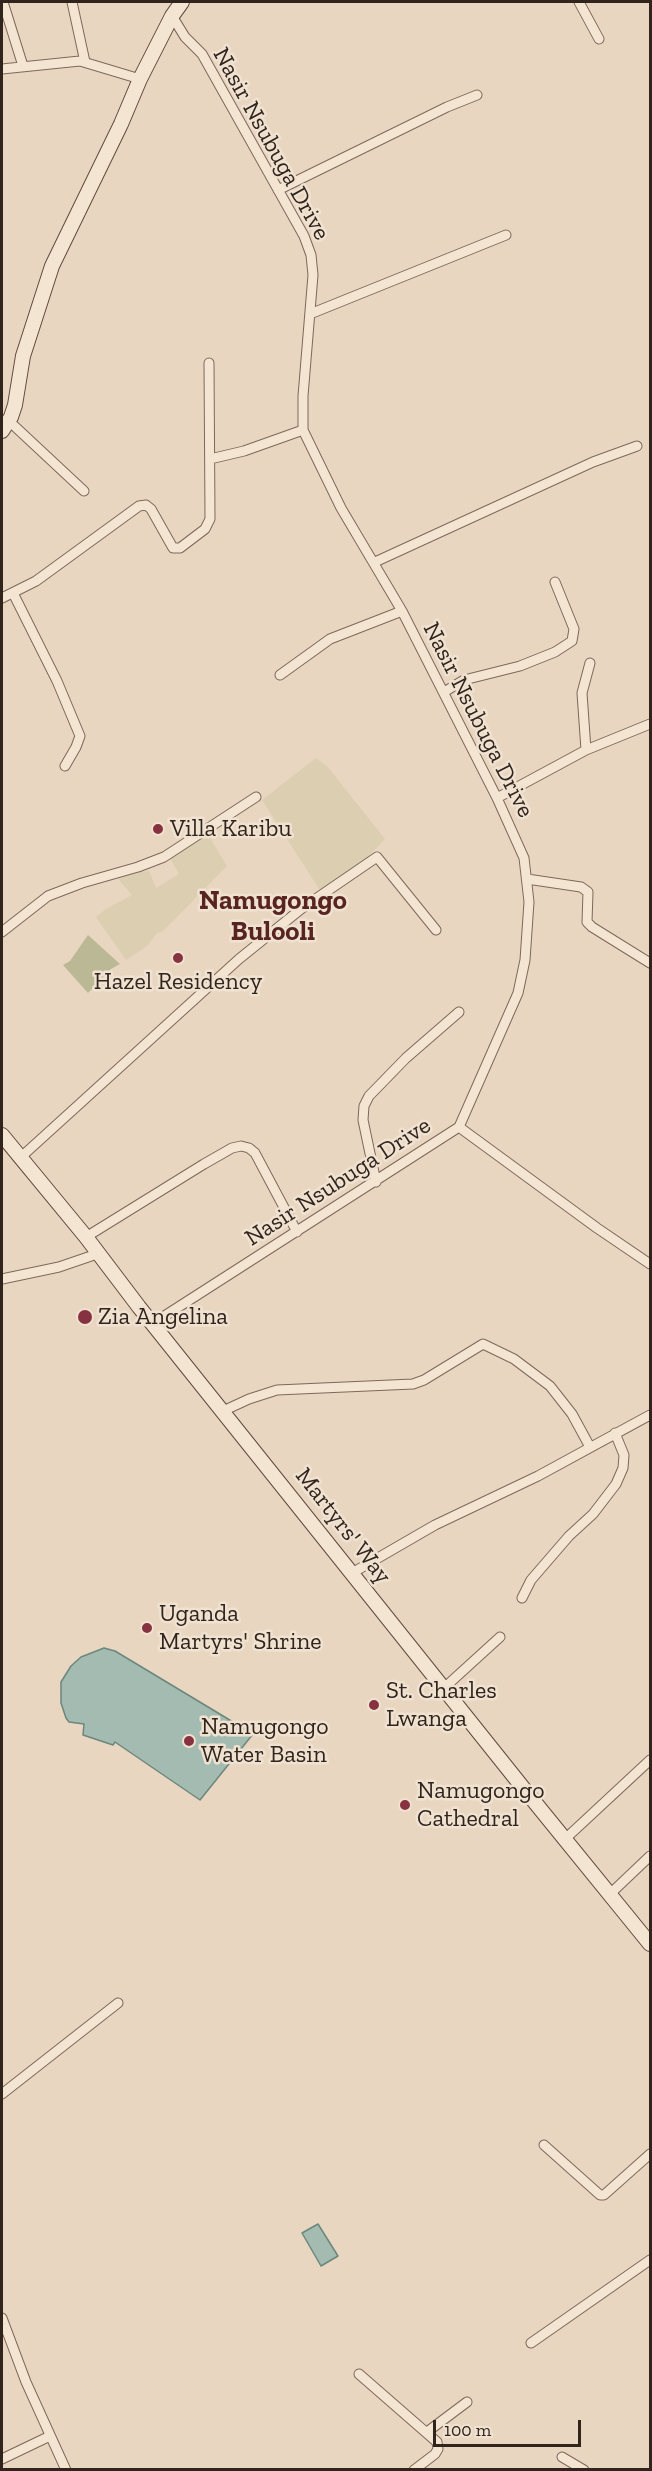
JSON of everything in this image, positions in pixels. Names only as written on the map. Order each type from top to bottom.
[{"type":"main road","points":[[5,426],[15,405],[23,356],[52,266],[121,124],[140,79],[172,16],[182,2]]},
{"type":"main road","name":"Martyrs' Way","points":[[2,1135],[86,1237],[152,1324],[564,1840],[651,1944]]},
{"type":"street","points":[[3,2],[23,66]]},
{"type":"street","points":[[72,2],[85,62]]},
{"type":"street","points":[[579,2],[599,39]]},
{"type":"street","name":"Nasir Nsubuga Drive","points":[[152,1324],[459,1127],[518,993],[528,934],[527,879],[524,858],[444,692],[375,562],[341,508],[303,430],[303,396],[314,275],[311,255],[304,236],[202,54],[185,37],[172,16]]},
{"type":"street","points":[[2,69],[85,62],[140,79]]},
{"type":"street","points":[[278,190],[447,106],[477,95]]},
{"type":"street","points":[[310,314],[506,235]]},
{"type":"street","points":[[2,598],[36,581],[101,532],[143,505],[151,508],[173,548],[180,548],[208,525],[210,519],[209,363]]},
{"type":"street","points":[[5,426],[84,491]]},
{"type":"street","points":[[210,459],[234,454],[303,430]]},
{"type":"street","points":[[375,562],[593,462],[637,446]]},
{"type":"street","points":[[444,692],[464,680],[520,666],[555,652],[572,641],[574,629],[555,582]]},
{"type":"street","points":[[13,593],[57,681],[80,736],[65,766]]},
{"type":"street","points":[[280,675],[330,639],[402,611]]},
{"type":"street","points":[[586,750],[582,693],[590,663]]},
{"type":"street","points":[[497,798],[586,750],[651,724]]},
{"type":"street","points":[[2,932],[48,896],[164,857],[256,797]]},
{"type":"street","points":[[20,1158],[239,959],[302,909],[377,857],[436,930]]},
{"type":"street","points":[[527,879],[581,887],[588,892],[587,922],[651,963]]},
{"type":"street","points":[[376,1182],[363,1120],[364,1106],[369,1095],[406,1058],[459,1012]]},
{"type":"street","points":[[459,1127],[597,1228],[651,1264]]},
{"type":"street","points":[[86,1237],[204,1164],[232,1148],[241,1146],[255,1153],[297,1232]]},
{"type":"street","points":[[2,1279],[58,1268],[97,1254]]},
{"type":"street","points":[[223,1411],[277,1390],[413,1384],[431,1376],[483,1344],[514,1359],[550,1386],[572,1413],[590,1447]]},
{"type":"street","points":[[352,1573],[435,1525],[538,1476],[651,1415]]},
{"type":"street","points":[[522,1598],[531,1580],[569,1536],[593,1514],[616,1484],[623,1468],[624,1455],[615,1433]]},
{"type":"street","points":[[444,1688],[500,1637]]},
{"type":"street","points":[[564,1840],[651,1761]]},
{"type":"street","points":[[609,1895],[651,1856]]},
{"type":"street","points":[[2,2094],[118,2003]]},
{"type":"street","points":[[544,2145],[600,2195],[604,2195],[651,2154]]},
{"type":"street","points":[[531,2343],[651,2260]]},
{"type":"street","points":[[2,2318],[50,2436],[66,2469]]},
{"type":"street","points":[[359,2374],[437,2442],[438,2449],[432,2458],[414,2469]]},
{"type":"street","points":[[426,2432],[468,2402]]},
{"type":"street","points":[[2,2459],[50,2436]]},
{"type":"street","points":[[562,2457],[584,2469]]},
{"type":"shaded area","points":[[316,758],[327,766],[385,839],[367,858],[321,892],[262,800]]},
{"type":"shaded area","points":[[207,833],[227,866],[162,932],[157,933],[147,946],[126,960],[96,917],[132,895],[118,879],[132,873],[149,871],[156,888],[179,874],[170,858]]},
{"type":"shaded area","points":[[88,935],[120,964],[111,969],[88,993],[63,965],[70,961]]},
{"type":"shaded area","points":[[104,1648],[115,1651],[253,1734],[200,1800],[115,1742],[113,1745],[83,1735],[84,1724],[69,1722],[66,1718],[61,1703],[61,1682],[71,1666],[81,1657]]},
{"type":"shaded area","points":[[318,2224],[338,2256],[321,2266],[302,2233]]},
{"type":"place","name":"Villa Karibu","points":[[158,829]]},
{"type":"place","name":"Hazel Residency","points":[[178,958]]},
{"type":"place","name":"Zia Angelina","points":[[85,1317]]},
{"type":"place","name":"Uganda Martyrs' Shrine","points":[[147,1628]]},
{"type":"place","name":"St. Charles Lwanga","points":[[374,1705]]},
{"type":"place","name":"Namugongo Water Basin","points":[[189,1741]]},
{"type":"place","name":"Namugongo Cathedral","points":[[405,1805]]},
{"type":"district","name":"Namugongo Bulooli","points":[[273,916]]}]
